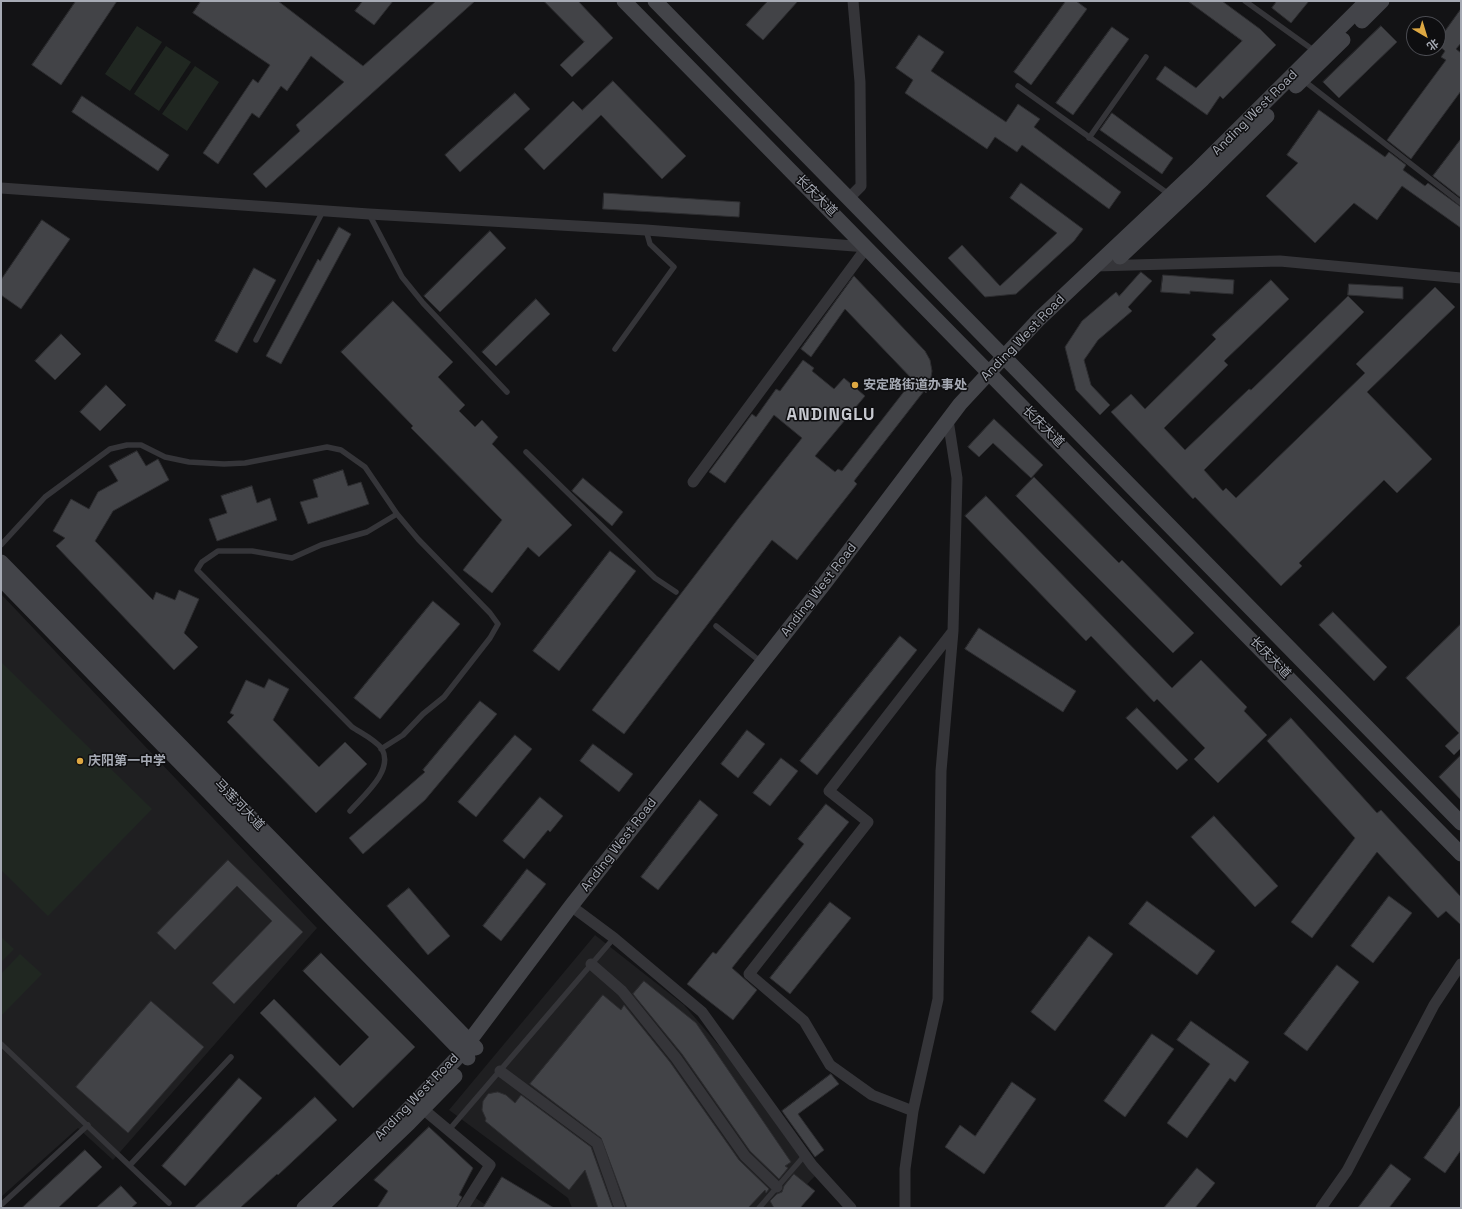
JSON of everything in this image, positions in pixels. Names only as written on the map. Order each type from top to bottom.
[{"type":"street","name":"长庆大道","points":[[624,1],[1461,854]]},
{"type":"street","name":"长庆大道","points":[[655,1],[1461,823]]},
{"type":"street","points":[[849,198],[861,186],[860,82],[853,1]]},
{"type":"street","name":"Anding West Road","points":[[320,1208],[419,1106],[469,1050],[762,663],[949,427],[1007,360],[1039,319],[1170,196],[1367,1]]},
{"type":"street","name":"Anding West Road","points":[[1007,360],[1046,326],[1204,179],[1382,1]]},
{"type":"street","points":[[1,188],[369,214],[646,230],[867,247]]},
{"type":"street","points":[[693,482],[867,247]]},
{"type":"street","points":[[1095,266],[1280,261],[1461,278]]},
{"type":"street","points":[[905,1208],[905,1169],[913,1111],[938,999],[941,771],[953,631],[957,478],[949,427]]},
{"type":"street","name":"Anding West Road","points":[[575,909],[833,590],[949,427]]},
{"type":"street","name":"马莲河大道","points":[[1,562],[469,1050]]},
{"type":"street","name":"马莲河大道","points":[[1,579],[469,1050]]},
{"type":"street","points":[[913,1111],[872,1095],[830,1065],[804,1020],[749,974],[868,822],[829,791],[953,631]]},
{"type":"street","points":[[575,909],[614,938],[702,1012],[805,1155],[851,1208]]},
{"type":"street","points":[[591,964],[622,991],[676,1058],[745,1156],[777,1187]]},
{"type":"street","points":[[1321,1208],[1347,1171],[1434,1005],[1461,964]]},
{"type":"street","points":[[500,1071],[598,1143],[620,1208]]},
{"type":"street","points":[[419,1106],[490,1165],[463,1208]]},
{"type":"street","name":"Anding West Road","points":[[304,1208],[419,1106]]},
{"type":"lane","points":[[1245,1],[1316,52]]},
{"type":"lane","points":[[1089,138],[1146,57]]},
{"type":"lane","points":[[1302,80],[1461,203]]},
{"type":"lane","points":[[1018,86],[1170,196]]},
{"type":"lane","points":[[256,340],[323,210]]},
{"type":"lane","points":[[369,214],[402,277],[423,303],[507,392]]},
{"type":"lane","points":[[615,349],[674,267],[650,244],[646,230]]},
{"type":"lane","points":[[1,544],[50,493],[110,449],[127,445],[141,445],[165,457],[189,462],[224,464],[245,462],[327,447],[341,450],[365,467],[397,514],[418,539],[490,613],[498,624],[490,638],[444,697],[423,714],[402,735],[382,749]]},
{"type":"lane","points":[[526,452],[655,578],[676,592]]},
{"type":"lane","points":[[350,811],[379,777],[386,763],[382,749],[352,727],[197,570],[202,562],[218,551],[252,551],[292,558],[321,545],[367,532],[397,514]]},
{"type":"lane","points":[[716,626],[762,663]]},
{"type":"lane","points":[[448,1131],[614,938]]},
{"type":"lane","points":[[1,1044],[88,1124],[169,1203]]},
{"type":"lane","points":[[130,1165],[231,1057]]},
{"type":"lane","points":[[1,1205],[88,1124]]},
{"type":"lane","points":[[758,1208],[805,1155]]},
{"type":"shaded area","points":[[137,26],[162,42],[130,91],[105,74]]},
{"type":"shaded area","points":[[166,46],[191,62],[159,111],[134,94]]},
{"type":"shaded area","points":[[195,66],[219,82],[187,131],[162,114]]},
{"type":"shaded area","name":"庆阳第一中学","points":[[1,594],[317,928],[113,1160],[78,1128],[1,1197]]},
{"type":"shaded area","points":[[1,662],[152,809],[48,916],[1,870]]},
{"type":"shaded area","points":[[595,935],[684,1005],[745,1076],[815,1176],[784,1208],[572,1208],[568,1198],[449,1110]]},
{"type":"shaded area","points":[[1,937],[14,949],[1,962]]},
{"type":"shaded area","points":[[20,954],[42,974],[2,1015],[1,974]]},
{"type":"shaded area","points":[[473,1196],[490,1208],[466,1208]]},
{"type":"building","points":[[76,1],[117,1],[61,85],[32,65]]},
{"type":"building","points":[[201,1],[278,1],[363,66],[436,1],[475,1],[266,188],[253,174],[300,131],[296,125],[344,82],[311,56],[287,91],[281,86],[259,118],[252,113],[218,164],[203,153],[253,79],[258,83],[270,65],[193,13]]},
{"type":"building","points":[[363,1],[393,1],[374,25],[355,11]]},
{"type":"building","points":[[544,1],[578,1],[613,38],[572,77],[560,65],[584,42]]},
{"type":"building","points":[[768,1],[798,1],[763,40],[746,25]]},
{"type":"building","points":[[1066,1],[1076,1],[1087,9],[1031,85],[1014,72]]},
{"type":"building","points":[[1188,1],[1222,1],[1260,29],[1276,45],[1223,99],[1220,96],[1207,115],[1156,79],[1165,66],[1196,88],[1242,41]]},
{"type":"building","points":[[1277,1],[1309,1],[1291,23],[1272,8]]},
{"type":"building","points":[[1461,9],[1461,43],[1456,49],[1461,53],[1461,91],[1411,159],[1387,140],[1446,60],[1441,57],[1446,56],[1446,30]]},
{"type":"building","points":[[1381,26],[1397,42],[1339,98],[1323,82]]},
{"type":"building","points":[[1112,27],[1129,39],[1073,115],[1056,103]]},
{"type":"building","points":[[919,35],[944,52],[931,71],[1006,122],[1018,104],[1040,119],[1034,127],[1121,192],[1109,209],[1022,145],[1017,152],[995,137],[987,149],[905,93],[913,80],[896,68]]},
{"type":"building","points":[[613,81],[686,156],[662,179],[601,115],[544,170],[524,149],[573,101],[582,110]]},
{"type":"building","points":[[515,93],[530,109],[460,172],[445,155]]},
{"type":"building","points":[[82,96],[169,155],[158,171],[72,112]]},
{"type":"building","points":[[1319,110],[1385,157],[1389,152],[1406,165],[1403,170],[1425,186],[1428,183],[1461,207],[1461,228],[1402,186],[1377,220],[1354,203],[1315,243],[1266,196],[1298,163],[1287,155]]},
{"type":"building","points":[[1112,113],[1173,158],[1162,174],[1100,130]]},
{"type":"building","points":[[1461,139],[1461,198],[1433,176]]},
{"type":"building","points":[[1021,183],[1083,229],[1074,241],[1016,294],[985,297],[948,258],[962,245],[1000,286],[1057,233],[1010,198]]},
{"type":"building","points":[[604,193],[740,202],[739,217],[603,209]]},
{"type":"building","points":[[42,220],[70,239],[21,309],[1,295],[1,280]]},
{"type":"building","points":[[339,227],[351,234],[281,364],[266,356],[318,259],[320,261]]},
{"type":"building","points":[[490,231],[506,248],[440,312],[424,296]]},
{"type":"building","points":[[254,268],[276,280],[237,353],[215,341]]},
{"type":"building","points":[[1141,272],[1152,281],[1128,307],[1132,311],[1098,340],[1084,360],[1091,385],[1110,405],[1100,415],[1076,390],[1065,347],[1082,321],[1116,292],[1119,296]]},
{"type":"building","points":[[1163,275],[1234,280],[1233,294],[1190,291],[1190,294],[1161,292]]},
{"type":"building","points":[[854,276],[925,351],[930,360],[932,371],[930,383],[926,393],[924,391],[854,481],[857,484],[797,560],[772,540],[624,734],[592,710],[802,438],[774,415],[725,483],[709,472],[752,414],[756,417],[776,389],[780,391],[803,360],[814,368],[812,371],[834,389],[844,378],[865,396],[815,456],[835,472],[838,469],[842,471],[913,380],[845,309],[811,357],[801,349]]},
{"type":"building","points":[[1271,280],[1289,299],[1224,361],[1228,365],[1164,428],[1185,450],[1249,389],[1251,390],[1348,296],[1364,312],[1204,470],[1223,491],[1226,488],[1236,498],[1365,373],[1356,364],[1435,287],[1455,307],[1367,392],[1432,459],[1397,493],[1384,480],[1299,563],[1302,566],[1281,586],[1195,497],[1193,499],[1111,412],[1131,394],[1145,409],[1216,339],[1212,335]]},
{"type":"building","points":[[1349,284],[1403,287],[1403,299],[1348,295]]},
{"type":"building","points":[[536,299],[550,314],[496,366],[482,352]]},
{"type":"building","points":[[393,301],[453,362],[438,377],[465,405],[459,411],[475,427],[482,420],[498,437],[492,444],[572,525],[539,557],[528,547],[492,593],[463,570],[502,520],[411,428],[413,426],[341,352]]},
{"type":"building","points":[[61,334],[81,354],[55,380],[35,361]]},
{"type":"building","points":[[106,385],[126,405],[100,431],[80,412]]},
{"type":"building","points":[[994,419],[1043,465],[1031,478],[993,443],[979,457],[968,447]]},
{"type":"building","points":[[137,451],[146,466],[158,459],[169,480],[113,511],[95,541],[153,600],[156,592],[175,600],[179,590],[199,599],[184,633],[198,647],[174,670],[56,546],[65,538],[53,531],[71,499],[89,509],[98,492],[118,481],[109,466]]},
{"type":"building","points":[[343,470],[348,486],[361,482],[369,504],[308,524],[300,502],[318,497],[313,480]]},
{"type":"building","points":[[1034,477],[1119,563],[1122,560],[1194,633],[1173,653],[1016,496]]},
{"type":"building","points":[[583,478],[623,512],[612,526],[572,491]]},
{"type":"building","points":[[252,486],[257,503],[270,498],[277,520],[217,541],[209,519],[227,513],[221,496]]},
{"type":"building","points":[[986,496],[1172,688],[1201,660],[1247,707],[1244,711],[1267,735],[1218,783],[1194,759],[1205,748],[1157,699],[1154,702],[1091,636],[1086,641],[965,516]]},
{"type":"building","points":[[610,551],[636,571],[559,671],[533,651]]},
{"type":"building","points":[[433,601],[460,624],[380,719],[354,698]]},
{"type":"building","points":[[1333,612],[1387,667],[1374,681],[1319,625]]},
{"type":"building","points":[[1461,624],[1461,748],[1454,755],[1445,746],[1459,733],[1406,678]]},
{"type":"building","points":[[979,628],[1076,691],[1063,712],[965,649]]},
{"type":"building","points":[[900,636],[917,650],[817,775],[800,761]]},
{"type":"building","points":[[269,679],[289,689],[273,720],[319,767],[345,742],[367,764],[316,813],[227,722],[234,715],[230,713],[246,680],[264,688]]},
{"type":"building","points":[[480,701],[497,714],[425,800],[363,854],[349,838],[425,772],[423,770]]},
{"type":"building","points":[[1137,708],[1188,760],[1177,770],[1126,718]]},
{"type":"building","points":[[1291,718],[1377,813],[1381,810],[1461,897],[1461,925],[1446,911],[1438,918],[1377,852],[1312,938],[1291,922],[1355,838],[1267,741]]},
{"type":"building","points":[[747,730],[765,744],[738,778],[721,764]]},
{"type":"building","points":[[515,735],[532,749],[476,817],[458,802]]},
{"type":"building","points":[[593,744],[633,774],[619,792],[580,761]]},
{"type":"building","points":[[1461,755],[1461,800],[1439,777]]},
{"type":"building","points":[[781,758],[798,771],[770,806],[753,793]]},
{"type":"building","points":[[540,797],[563,816],[550,832],[548,830],[524,859],[503,841]]},
{"type":"building","points":[[700,800],[718,815],[658,890],[641,877]]},
{"type":"building","points":[[826,804],[849,822],[732,968],[757,990],[733,1020],[687,984],[713,952],[716,954],[804,844],[798,839]]},
{"type":"building","points":[[1214,816],[1278,886],[1255,907],[1191,837]]},
{"type":"building","points":[[228,860],[303,932],[234,1004],[212,983],[272,921],[237,886],[175,950],[157,933]]},
{"type":"building","points":[[527,869],[546,884],[501,941],[483,926]]},
{"type":"building","points":[[409,888],[450,936],[428,955],[387,906]]},
{"type":"building","points":[[1389,896],[1412,913],[1373,963],[1351,946]]},
{"type":"building","points":[[1147,901],[1215,951],[1197,975],[1129,924]]},
{"type":"building","points":[[830,902],[851,918],[790,994],[770,978]]},
{"type":"building","points":[[1089,936],[1113,954],[1055,1031],[1031,1012]]},
{"type":"building","points":[[321,953],[415,1047],[353,1108],[260,1013],[274,999],[340,1066],[369,1037],[303,971]]},
{"type":"building","points":[[1337,965],[1359,982],[1307,1051],[1284,1034]]},
{"type":"building","points":[[644,981],[696,1023],[791,1162],[785,1166],[788,1168],[779,1179],[750,1151],[682,1054],[633,994]]},
{"type":"building","points":[[603,995],[621,1010],[624,1005],[670,1062],[739,1160],[769,1189],[766,1193],[765,1190],[748,1208],[627,1208],[601,1138],[530,1084]]},
{"type":"building","points":[[151,1001],[204,1047],[128,1133],[76,1087]]},
{"type":"building","points":[[1191,1021],[1249,1062],[1235,1082],[1230,1078],[1187,1138],[1167,1123],[1210,1064],[1177,1040]]},
{"type":"building","points":[[1152,1034],[1174,1049],[1125,1117],[1104,1101]]},
{"type":"building","points":[[831,1074],[839,1084],[798,1114],[824,1150],[815,1157],[782,1111]]},
{"type":"building","points":[[239,1078],[262,1098],[185,1186],[162,1166]]},
{"type":"building","points":[[1012,1082],[1036,1099],[984,1174],[945,1147],[960,1125],[975,1136]]},
{"type":"building","points":[[498,1092],[506,1095],[515,1103],[521,1095],[591,1147],[613,1208],[598,1208],[585,1170],[569,1190],[485,1121],[486,1119],[482,1110],[483,1101],[488,1094]]},
{"type":"building","points":[[315,1097],[337,1120],[278,1175],[277,1174],[240,1208],[194,1208]]},
{"type":"building","points":[[1461,1105],[1461,1150],[1445,1173],[1424,1158]]},
{"type":"building","points":[[429,1127],[473,1168],[459,1195],[462,1197],[456,1208],[377,1208],[388,1191],[374,1180]]},
{"type":"building","points":[[85,1150],[102,1167],[58,1208],[22,1208]]},
{"type":"building","points":[[1391,1164],[1411,1179],[1389,1208],[1358,1208]]},
{"type":"building","points":[[1197,1168],[1215,1183],[1195,1208],[1164,1208]]},
{"type":"building","points":[[794,1174],[815,1191],[800,1208],[774,1208],[770,1201],[777,1194],[782,1192],[784,1186]]},
{"type":"building","points":[[502,1177],[554,1208],[483,1208]]},
{"type":"building","points":[[121,1186],[137,1203],[131,1208],[96,1208]]},
{"type":"place","name":"安定路街道办事处","points":[[855,385]]},
{"type":"place","name":"庆阳第一中学","points":[[80,761]]},
{"type":"district","name":"ANDINGLU","points":[[831,415]]}]
